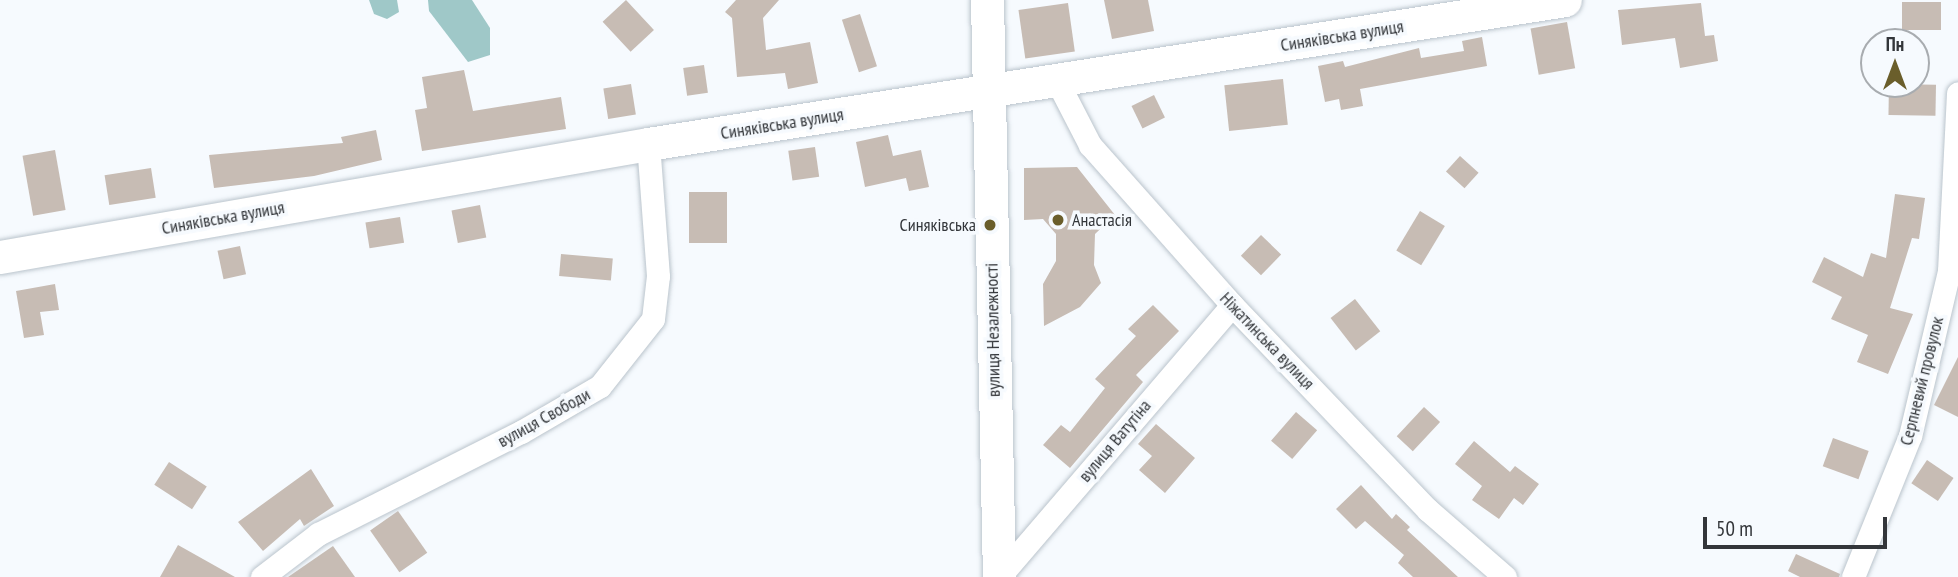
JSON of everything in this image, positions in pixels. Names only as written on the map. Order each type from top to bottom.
[{"type":"street","name":"Синяківська вулиця","points":[[0,257],[648,144],[986,94],[1512,5],[1565,0]]},
{"type":"street","name":"вулиця Незалежності","points":[[982,5],[999,577]]},
{"type":"street","name":"Ніжатинська вулиця","points":[[1057,82],[1090,145],[1231,305],[1428,510],[1505,577]]},
{"type":"street","name":"Серпневий провулок","points":[[1853,577],[1910,436],[1949,271],[1958,93]]},
{"type":"street","name":"вулиця Свободи","points":[[262,577],[318,534],[521,432],[600,387],[653,319],[658,276],[648,144]]},
{"type":"street","name":"вулиця Ватутіна","points":[[999,577],[1231,305]]},
{"type":"water","points":[[369,0],[397,0],[399,12],[387,19],[374,14]]},
{"type":"water","points":[[428,0],[472,0],[490,28],[490,55],[468,62],[429,11]]},
{"type":"building","points":[[626,0],[654,30],[631,52],[603,22]]},
{"type":"building","points":[[736,0],[779,0],[763,18],[766,50],[810,42],[818,83],[788,89],[785,73],[737,77],[732,18],[725,12]]},
{"type":"building","points":[[1104,0],[1148,0],[1154,31],[1112,39]]},
{"type":"building","points":[[1902,2],[1941,2],[1941,30],[1902,28]]},
{"type":"building","points":[[1068,3],[1075,52],[1025,58],[1018,10]]},
{"type":"building","points":[[1701,3],[1705,36],[1714,35],[1718,61],[1680,68],[1675,38],[1622,45],[1618,10]]},
{"type":"building","points":[[860,14],[877,66],[859,72],[842,20]]},
{"type":"building","points":[[1567,22],[1575,68],[1539,75],[1531,28]]},
{"type":"building","points":[[1482,37],[1487,66],[1360,89],[1363,106],[1341,110],[1339,99],[1325,102],[1318,66],[1343,61],[1345,67],[1419,48],[1421,58],[1464,51],[1462,41]]},
{"type":"building","points":[[704,65],[708,93],[687,96],[683,68]]},
{"type":"building","points":[[464,70],[473,111],[561,97],[566,129],[422,151],[415,110],[427,108],[422,77]]},
{"type":"building","points":[[1283,79],[1288,125],[1229,131],[1224,85]]},
{"type":"building","points":[[631,84],[636,115],[608,119],[603,88]]},
{"type":"building","points":[[1930,85],[1936,85],[1935,116],[1888,115],[1889,98],[1930,98]]},
{"type":"building","points":[[1154,95],[1165,117],[1142,128],[1132,106]]},
{"type":"building","points":[[376,130],[382,160],[314,176],[214,188],[209,155],[343,143],[341,137]]},
{"type":"building","points":[[888,135],[893,156],[921,150],[929,187],[909,191],[906,178],[865,187],[856,142]]},
{"type":"building","points":[[815,147],[819,177],[792,180],[788,151]]},
{"type":"building","points":[[55,150],[66,210],[33,216],[23,156]]},
{"type":"building","points":[[1460,156],[1479,173],[1465,188],[1446,172]]},
{"type":"building","points":[[1077,167],[1115,215],[1095,234],[1094,265],[1101,283],[1080,307],[1044,326],[1043,284],[1056,261],[1056,234],[1043,219],[1024,220],[1024,168]]},
{"type":"building","points":[[151,168],[156,198],[109,205],[105,175]]},
{"type":"building","points":[[689,192],[727,192],[727,243],[689,243]]},
{"type":"building","points":[[1895,194],[1925,198],[1919,239],[1912,238],[1890,308],[1913,314],[1888,374],[1857,362],[1868,335],[1831,319],[1842,297],[1812,282],[1824,257],[1863,277],[1871,253],[1886,258]]},
{"type":"building","points":[[480,205],[486,237],[458,243],[452,211]]},
{"type":"building","points":[[1420,211],[1445,226],[1421,265],[1396,250]]},
{"type":"building","points":[[400,217],[404,243],[369,248],[365,222]]},
{"type":"building","points":[[1261,235],[1281,254],[1261,275],[1241,256]]},
{"type":"building","points":[[240,246],[246,274],[224,279],[218,251]]},
{"type":"building","points":[[561,254],[613,259],[611,280],[559,276]]},
{"type":"building","points":[[55,284],[59,310],[40,312],[44,335],[24,338],[16,291]]},
{"type":"building","points":[[1355,299],[1380,331],[1356,350],[1331,318]]},
{"type":"building","points":[[1153,305],[1179,331],[1136,375],[1143,382],[1070,468],[1043,445],[1061,425],[1070,432],[1105,388],[1095,379],[1136,336],[1128,329]]},
{"type":"building","points":[[1958,357],[1958,417],[1934,405]]},
{"type":"building","points":[[1424,407],[1440,422],[1413,451],[1397,436]]},
{"type":"building","points":[[1296,412],[1317,430],[1292,459],[1271,441]]},
{"type":"building","points":[[1156,424],[1195,458],[1165,493],[1139,470],[1152,456],[1138,444]]},
{"type":"building","points":[[1833,438],[1869,451],[1858,479],[1823,466]]},
{"type":"building","points":[[1474,441],[1510,472],[1515,466],[1539,484],[1523,505],[1514,498],[1499,519],[1472,500],[1482,486],[1455,464]]},
{"type":"building","points":[[1927,460],[1954,478],[1938,501],[1911,483]]},
{"type":"building","points":[[169,462],[207,487],[192,509],[154,485]]},
{"type":"building","points":[[311,469],[334,506],[304,526],[300,519],[263,551],[238,522]]},
{"type":"building","points":[[1361,485],[1392,519],[1396,514],[1410,527],[1407,530],[1458,577],[1413,577],[1398,563],[1404,555],[1365,521],[1356,529],[1336,509]]},
{"type":"building","points":[[398,511],[427,553],[399,572],[370,531]]},
{"type":"building","points":[[178,545],[235,577],[160,577]]},
{"type":"building","points":[[333,546],[355,577],[288,577]]},
{"type":"building","points":[[1796,554],[1840,574],[1839,577],[1800,577],[1788,571]]},
{"type":"place","name":"Анастасія","points":[[1058,220]]},
{"type":"place","name":"Синяківська","points":[[990,225]]}]
